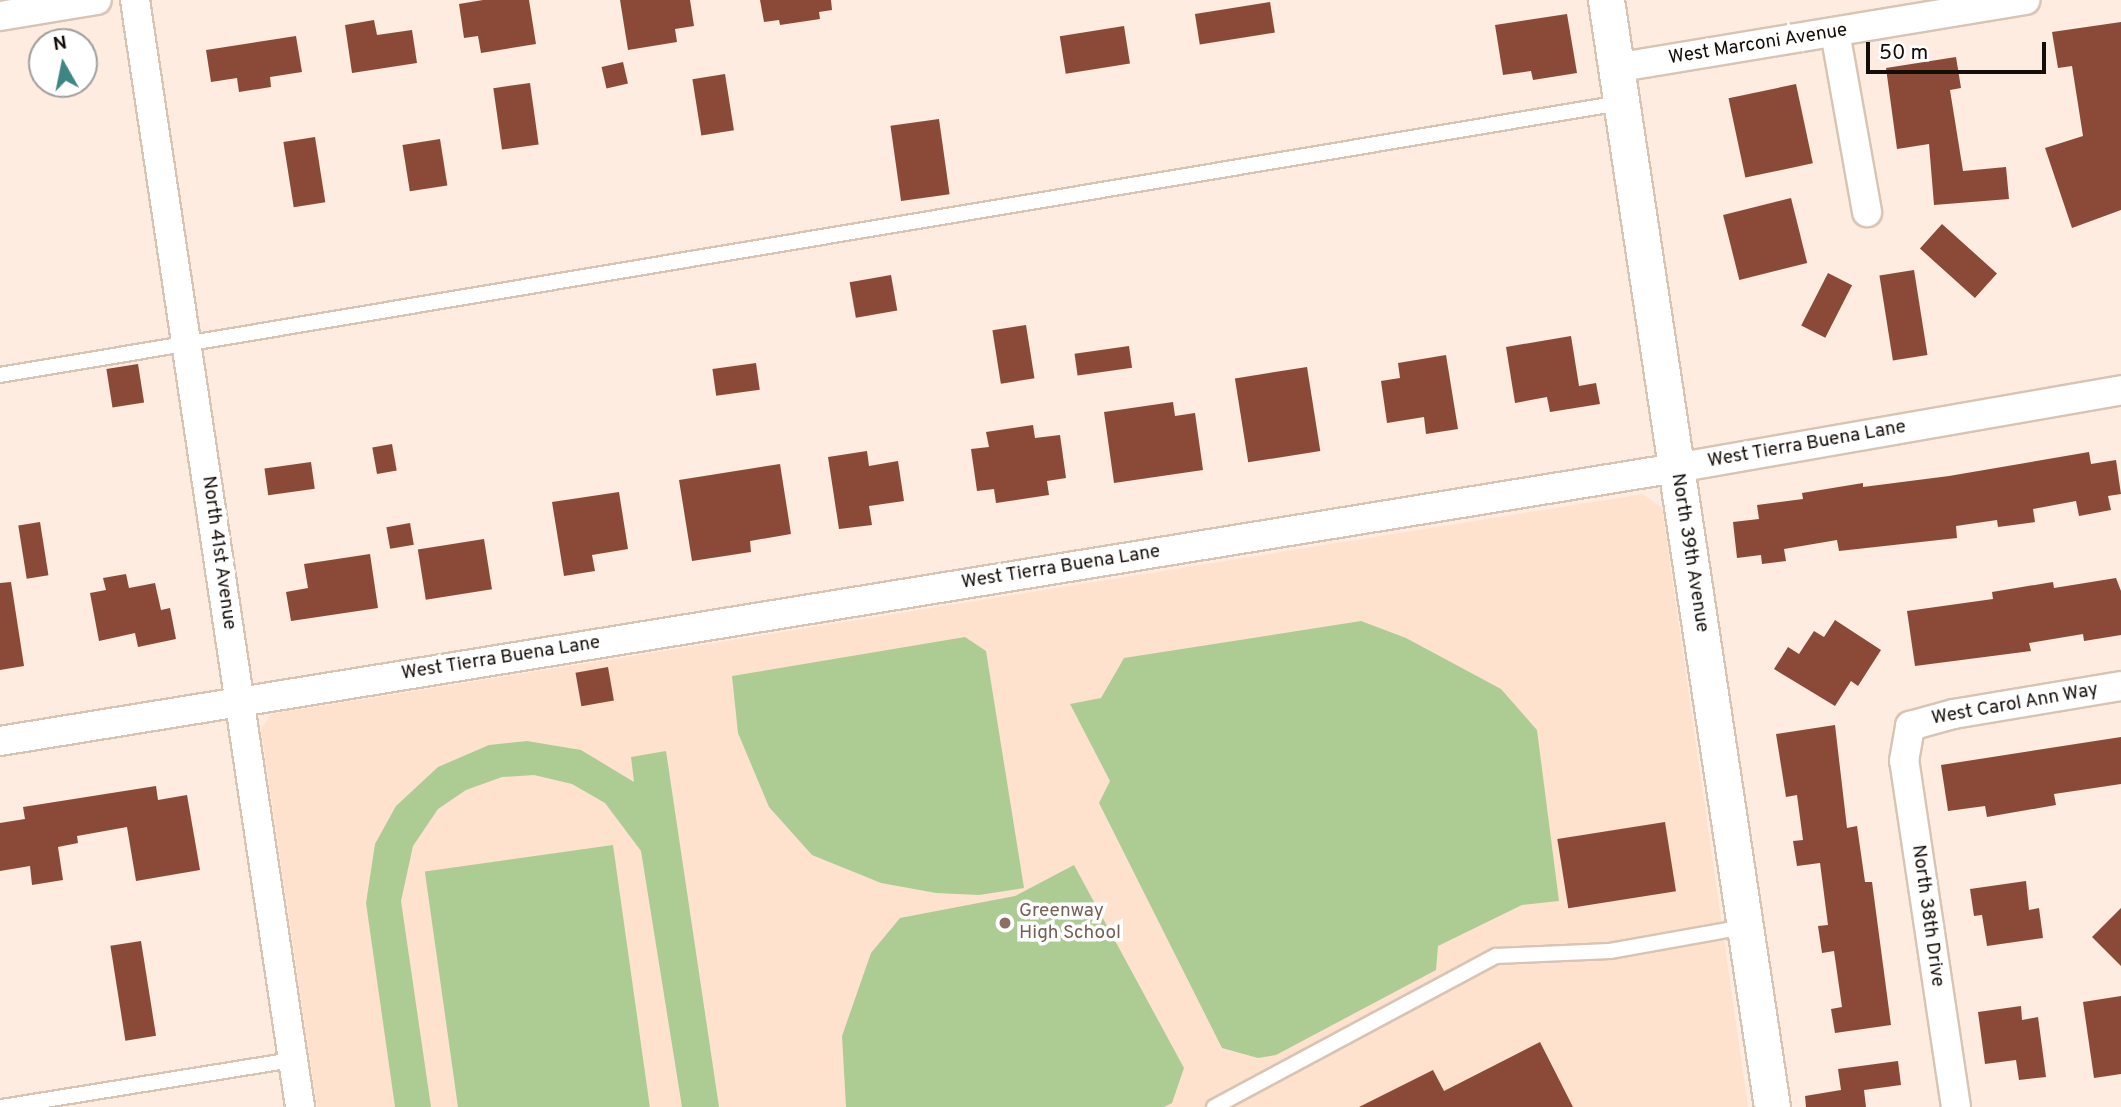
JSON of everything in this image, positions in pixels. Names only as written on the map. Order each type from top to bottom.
[{"type":"street","points":[[0,16],[97,0]]},
{"type":"street","name":"North 41st Avenue","points":[[135,0],[300,1107]]},
{"type":"street","name":"North 39th Avenue","points":[[1606,0],[1772,1107]]},
{"type":"street","name":"West Marconi Avenue","points":[[1615,68],[2025,0]]},
{"type":"street","points":[[1835,32],[1867,212]]},
{"type":"street","name":"West Tierra Buena Lane","points":[[0,741],[1676,468],[2121,390]]},
{"type":"street","name":"West Carol Ann Way","points":[[1910,726],[1954,713],[2121,686]]},
{"type":"street","name":"North 38th Drive","points":[[1910,726],[1904,761],[1956,1107]]},
{"type":"lane","points":[[0,375],[1620,103]]},
{"type":"lane","points":[[1214,1107],[1496,956],[1610,951],[1745,927]]},
{"type":"lane","points":[[2,1107],[292,1060]]},
{"type":"shaded area","name":"Greenway High School","points":[[1643,494],[1662,508],[1748,1107],[317,1107],[261,729],[271,714]]},
{"type":"green space","points":[[1361,621],[1406,638],[1501,689],[1537,730],[1559,901],[1522,905],[1438,946],[1436,970],[1276,1055],[1258,1058],[1222,1048],[1099,803],[1110,781],[1070,704],[1101,698],[1124,658]]},
{"type":"green space","points":[[965,637],[986,651],[1024,888],[979,895],[936,893],[881,883],[812,855],[769,807],[738,733],[732,676]]},
{"type":"green space","points":[[527,741],[581,750],[634,782],[631,757],[666,751],[719,1107],[682,1107],[641,851],[605,803],[572,784],[534,775],[502,777],[466,790],[438,809],[413,846],[401,901],[431,1107],[395,1107],[366,903],[375,844],[396,806],[438,767],[489,745]]},
{"type":"green space","points":[[613,845],[650,1107],[458,1107],[425,871]]},
{"type":"green space","points":[[1074,865],[1184,1068],[1172,1103],[1164,1107],[846,1107],[842,1036],[871,953],[900,918],[1015,896]]},
{"type":"building","points":[[483,0],[529,0],[536,44],[481,53],[478,36],[464,38],[459,4]]},
{"type":"building","points":[[620,0],[690,0],[694,26],[675,29],[677,42],[628,50]]},
{"type":"building","points":[[760,0],[831,0],[832,10],[819,12],[820,19],[780,25],[779,20],[764,22]]},
{"type":"building","points":[[1270,2],[1275,33],[1200,45],[1195,14]]},
{"type":"building","points":[[1567,14],[1577,73],[1533,80],[1531,71],[1503,75],[1495,25]]},
{"type":"building","points":[[374,20],[377,35],[412,30],[417,63],[352,73],[345,25]]},
{"type":"building","points":[[2121,22],[2121,210],[2072,228],[2045,148],[2083,136],[2072,66],[2058,68],[2052,32]]},
{"type":"building","points":[[1124,26],[1130,64],[1066,74],[1060,36]]},
{"type":"building","points":[[296,36],[302,72],[270,77],[271,87],[239,92],[237,78],[211,82],[206,50]]},
{"type":"building","points":[[1956,57],[1961,88],[1950,90],[1963,171],[2006,167],[2009,199],[1934,205],[1929,144],[1897,149],[1886,68]]},
{"type":"building","points":[[623,62],[628,83],[607,88],[602,67]]},
{"type":"building","points":[[725,74],[734,130],[701,135],[692,79]]},
{"type":"building","points":[[530,83],[539,144],[502,150],[493,88]]},
{"type":"building","points":[[1796,84],[1813,163],[1745,178],[1729,98]]},
{"type":"building","points":[[939,119],[950,194],[901,201],[890,126]]},
{"type":"building","points":[[315,137],[325,202],[294,207],[283,142]]},
{"type":"building","points":[[440,139],[447,185],[410,191],[402,145]]},
{"type":"building","points":[[1791,198],[1807,263],[1739,280],[1723,215]]},
{"type":"building","points":[[1942,224],[1997,274],[1975,298],[1920,249]]},
{"type":"building","points":[[1914,270],[1927,355],[1893,360],[1879,275]]},
{"type":"building","points":[[1828,273],[1852,285],[1825,338],[1801,326]]},
{"type":"building","points":[[891,275],[897,310],[856,318],[850,282]]},
{"type":"building","points":[[1026,325],[1034,378],[1001,384],[992,330]]},
{"type":"building","points":[[1571,336],[1579,386],[1596,383],[1600,404],[1550,412],[1547,397],[1515,403],[1506,347]]},
{"type":"building","points":[[1129,346],[1132,368],[1078,375],[1075,354]]},
{"type":"building","points":[[1446,355],[1458,429],[1426,434],[1424,417],[1387,423],[1381,381],[1400,378],[1398,363]]},
{"type":"building","points":[[756,363],[760,390],[716,396],[712,369]]},
{"type":"building","points":[[138,364],[144,403],[112,408],[106,369]]},
{"type":"building","points":[[1307,367],[1320,451],[1248,462],[1235,378]]},
{"type":"building","points":[[1173,402],[1175,416],[1195,413],[1203,470],[1114,483],[1104,412]]},
{"type":"building","points":[[1033,425],[1035,438],[1060,435],[1066,478],[1047,481],[1049,495],[996,503],[994,489],[977,491],[971,449],[989,447],[986,432]]},
{"type":"building","points":[[392,444],[397,471],[377,474],[372,447]]},
{"type":"building","points":[[867,451],[869,466],[898,461],[904,501],[869,506],[872,525],[839,529],[828,457]]},
{"type":"building","points":[[2089,452],[2091,464],[2116,460],[2121,494],[2108,496],[2111,510],[2079,516],[2076,501],[2033,509],[2035,522],[1998,527],[1997,520],[1956,526],[1957,538],[1839,551],[1837,540],[1784,549],[1786,561],[1762,564],[1761,555],[1737,558],[1733,522],[1759,519],[1757,505],[1803,499],[1802,493],[1863,483],[1863,487],[1949,476]]},
{"type":"building","points":[[311,462],[315,489],[268,495],[264,469]]},
{"type":"building","points":[[780,464],[791,534],[750,541],[751,552],[692,561],[679,480]]},
{"type":"building","points":[[619,492],[628,549],[592,555],[595,571],[564,576],[552,502]]},
{"type":"building","points":[[40,522],[48,575],[27,579],[18,525]]},
{"type":"building","points":[[410,523],[414,545],[390,549],[386,527]]},
{"type":"building","points":[[484,539],[492,589],[426,600],[418,549]]},
{"type":"building","points":[[370,554],[378,608],[291,621],[286,592],[308,588],[304,564]]},
{"type":"building","points":[[126,574],[129,588],[155,583],[161,610],[170,608],[176,639],[138,647],[135,633],[99,641],[90,593],[106,590],[103,578]]},
{"type":"building","points":[[2116,578],[2121,591],[2121,635],[2084,641],[2083,634],[2029,643],[2031,651],[1915,666],[1907,611],[1993,599],[1992,592],[2053,582],[2054,588]]},
{"type":"building","points":[[11,582],[24,666],[0,670],[0,583]]},
{"type":"building","points":[[1835,620],[1881,650],[1858,686],[1851,681],[1835,706],[1774,669],[1788,647],[1799,654],[1814,631],[1824,637]]},
{"type":"building","points":[[608,667],[614,700],[581,706],[576,673]]},
{"type":"building","points":[[1835,725],[1847,828],[1857,826],[1865,882],[1872,882],[1891,1025],[1835,1033],[1831,1009],[1842,1007],[1834,951],[1822,953],[1818,926],[1828,925],[1820,863],[1797,866],[1793,841],[1803,840],[1797,795],[1786,797],[1776,734]]},
{"type":"building","points":[[2121,737],[2121,784],[2054,794],[2056,805],[1987,817],[1985,806],[1948,811],[1941,765]]},
{"type":"building","points":[[156,786],[158,800],[187,795],[200,870],[136,881],[127,827],[77,836],[78,843],[58,847],[63,880],[32,885],[30,866],[0,871],[0,823],[25,819],[23,807]]},
{"type":"building","points":[[1665,822],[1676,891],[1568,908],[1557,839]]},
{"type":"building","points":[[2026,881],[2029,910],[2039,908],[2043,938],[1987,946],[1982,915],[1974,916],[1970,889]]},
{"type":"building","points":[[2121,908],[2121,966],[2092,937]]},
{"type":"building","points":[[141,941],[156,1036],[125,1041],[110,946]]},
{"type":"building","points":[[2121,996],[2121,1074],[2094,1078],[2083,1002]]},
{"type":"building","points":[[2021,1006],[2022,1020],[2038,1017],[2046,1077],[2019,1080],[2016,1060],[1985,1064],[1978,1012]]},
{"type":"building","points":[[1540,1042],[1573,1107],[1359,1107],[1433,1070],[1444,1091]]},
{"type":"building","points":[[1898,1061],[1901,1085],[1864,1090],[1866,1107],[1806,1107],[1805,1096],[1841,1090],[1838,1069]]},
{"type":"place","name":"Greenway High School","points":[[1005,923]]}]
